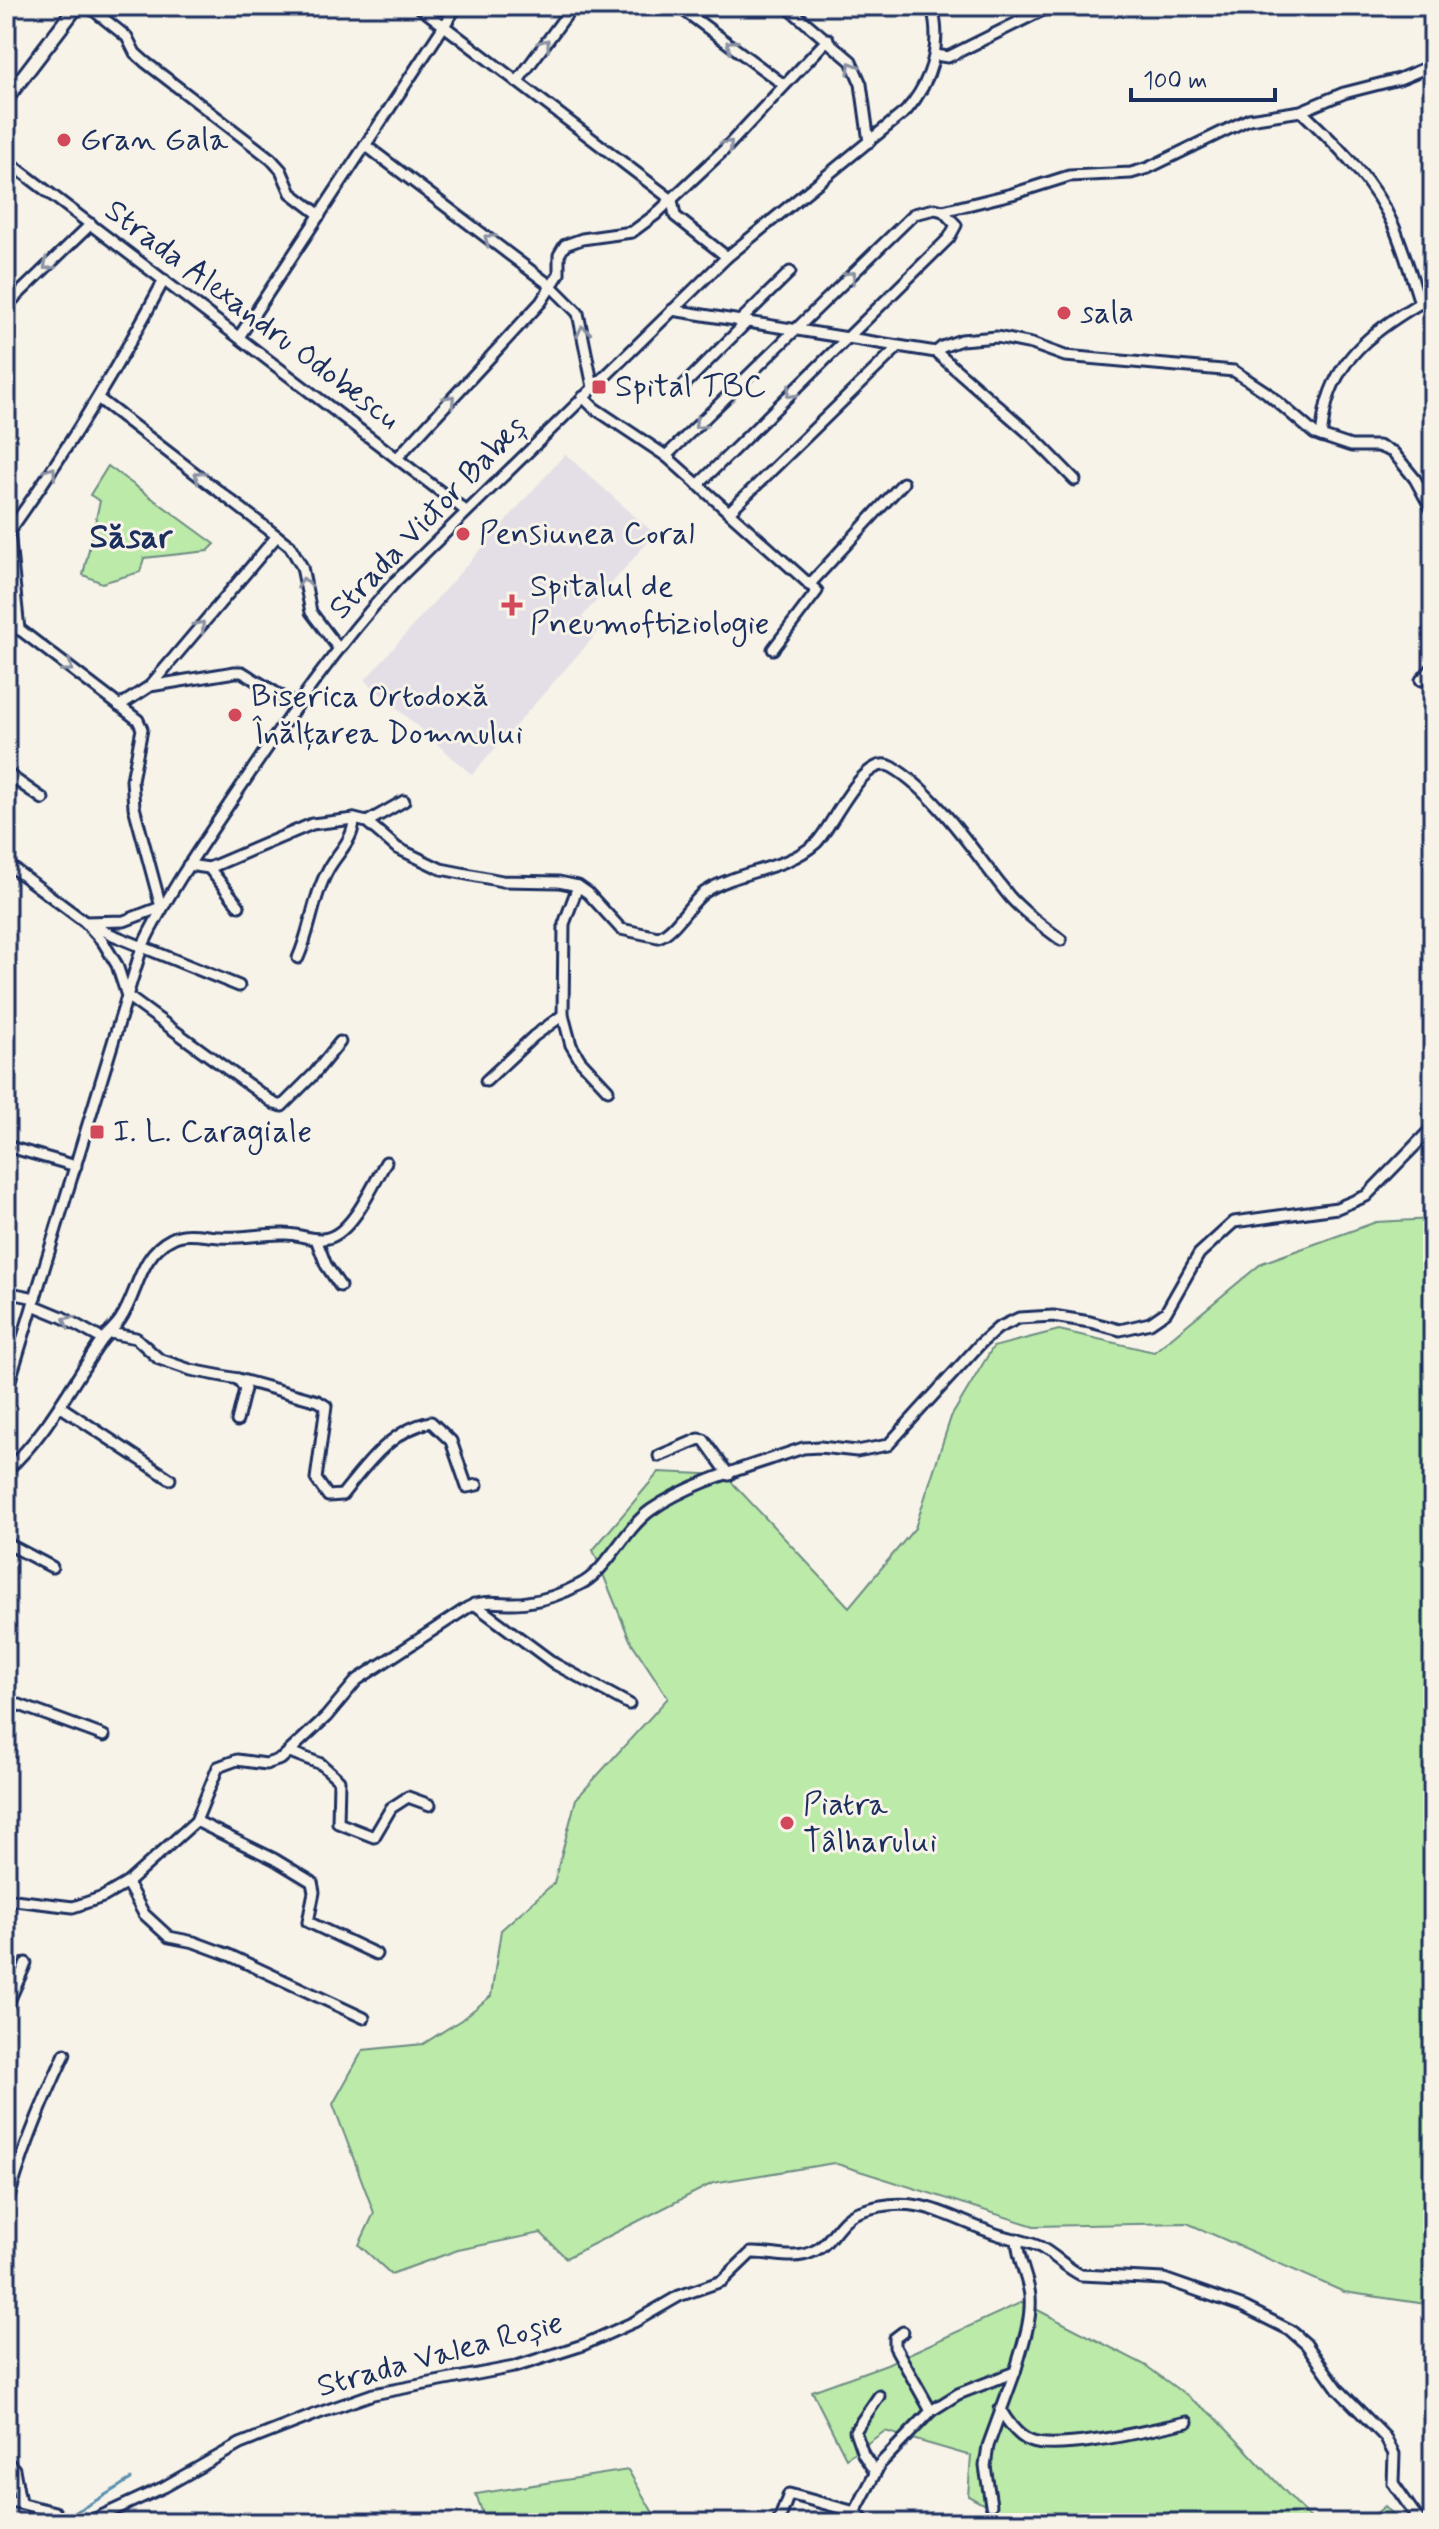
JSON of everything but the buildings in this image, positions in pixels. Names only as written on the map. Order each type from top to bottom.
[{"type":"street","points":[[6,99],[77,6]]},
{"type":"street","points":[[88,6],[127,37],[135,53],[145,62],[271,159],[281,170],[291,193],[320,215]]},
{"type":"street","points":[[418,6],[672,200],[675,216],[727,257]]},
{"type":"street","points":[[239,337],[457,6]]},
{"type":"street","points":[[517,82],[573,6]]},
{"type":"street","points":[[678,6],[784,85]]},
{"type":"street","points":[[786,6],[851,61],[857,73],[869,142]]},
{"type":"street","name":"Strada Victor Babeș","points":[[6,1393],[142,947],[161,907],[188,865],[297,706],[339,649],[396,581],[727,257],[916,100],[935,55],[936,31],[932,6]]},
{"type":"street","points":[[935,55],[948,57],[1051,6]]},
{"type":"street","points":[[1426,6],[1433,17]]},
{"type":"street","points":[[397,458],[541,302],[559,274],[559,255],[565,245],[582,239],[632,232],[672,200],[724,150],[828,39]]},
{"type":"street","points":[[666,456],[914,214],[935,209],[943,211],[1069,176],[1131,173],[1148,168],[1249,119],[1301,111],[1344,93],[1399,79],[1433,65]]},
{"type":"street","points":[[1301,111],[1352,163],[1384,208],[1420,303]]},
{"type":"street","points":[[365,145],[551,286],[578,313],[593,387]]},
{"type":"street","name":"Strada Alexandru Odobescu","points":[[6,160],[466,511]]},
{"type":"street","points":[[698,485],[955,230],[956,225],[943,211]]},
{"type":"street","points":[[6,306],[91,224]]},
{"type":"street","points":[[684,385],[790,272]]},
{"type":"street","points":[[19,630],[7,534],[99,399],[164,280]]},
{"type":"street","points":[[1321,436],[1328,400],[1342,367],[1377,330],[1420,303],[1433,305]]},
{"type":"street","points":[[672,310],[936,352],[1031,435],[1075,480]]},
{"type":"street","points":[[936,352],[961,340],[997,337],[1032,344],[1065,356],[1234,371],[1321,436],[1351,446],[1378,446],[1393,452],[1415,479],[1433,512]]},
{"type":"street","points":[[730,511],[898,347]]},
{"type":"street","points":[[583,397],[594,408],[666,456],[813,588]]},
{"type":"street","points":[[99,399],[290,546],[299,559],[311,612],[339,649]]},
{"type":"street","points":[[773,649],[813,588],[903,483]]},
{"type":"street","points":[[119,706],[150,686],[277,536]]},
{"type":"street","points":[[6,619],[138,720],[142,729],[132,780],[134,807],[161,907],[124,921],[85,922]]},
{"type":"street","points":[[1421,680],[1433,667]]},
{"type":"street","points":[[150,686],[242,672],[297,706]]},
{"type":"street","points":[[188,865],[209,868],[312,824],[354,819],[367,822],[397,848],[441,869],[502,881],[559,882],[578,886],[621,929],[658,937],[668,932],[704,893],[767,869],[815,844],[851,792],[875,767],[883,764],[904,776],[946,816],[1022,910],[1061,940]]},
{"type":"street","points":[[6,773],[43,799]]},
{"type":"street","points":[[367,822],[404,801]]},
{"type":"street","points":[[298,958],[308,937],[318,893],[328,869],[353,834],[354,819]]},
{"type":"street","points":[[6,863],[85,922],[103,942],[117,965],[127,996],[275,1104],[282,1106],[340,1042]]},
{"type":"street","points":[[209,868],[239,906]]},
{"type":"street","points":[[578,886],[564,924],[563,1015],[571,1045],[580,1060],[608,1090]]},
{"type":"street","points":[[85,922],[239,986]]},
{"type":"street","points":[[486,1081],[534,1036],[563,1015]]},
{"type":"street","points":[[6,1899],[73,1907],[103,1897],[127,1883],[196,1821],[215,1772],[223,1763],[245,1760],[273,1763],[290,1752],[326,1717],[357,1680],[474,1604],[482,1601],[528,1602],[577,1586],[591,1576],[641,1518],[693,1488],[803,1448],[857,1451],[888,1445],[981,1343],[998,1328],[1019,1318],[1053,1316],[1120,1330],[1150,1323],[1166,1312],[1199,1254],[1234,1222],[1337,1208],[1366,1196],[1433,1127]]},
{"type":"street","points":[[6,1146],[76,1166]]},
{"type":"street","points":[[6,1471],[61,1407],[124,1313],[147,1260],[158,1248],[172,1238],[187,1234],[235,1238],[284,1233],[316,1239],[329,1238],[352,1221],[386,1162]]},
{"type":"street","points":[[316,1239],[326,1265],[340,1286]]},
{"type":"street","points":[[6,1292],[34,1301],[106,1336],[136,1338],[159,1359],[191,1370],[238,1379],[318,1401],[326,1406],[316,1479],[328,1496],[342,1495],[371,1458],[414,1425],[431,1422],[451,1441],[467,1487],[477,1485]]},
{"type":"street","points":[[237,1421],[245,1389],[238,1379]]},
{"type":"street","points":[[61,1407],[170,1479]]},
{"type":"street","points":[[659,1456],[699,1439],[704,1440],[729,1475]]},
{"type":"street","points":[[6,1543],[52,1567]]},
{"type":"street","points":[[474,1604],[555,1664],[629,1704]]},
{"type":"street","points":[[6,1700],[104,1736]]},
{"type":"street","points":[[290,1752],[331,1771],[339,1780],[338,1823],[374,1837],[391,1808],[408,1797],[430,1805]]},
{"type":"street","points":[[196,1821],[274,1859],[312,1882],[314,1892],[308,1922],[376,1954]]},
{"type":"street","points":[[127,1883],[136,1903],[162,1933],[229,1955],[364,2018]]},
{"type":"street","points":[[6,2008],[26,1963]]},
{"type":"street","points":[[6,2208],[20,2160],[65,2054]]},
{"type":"street","name":"Strada Valea Roșie","points":[[86,2523],[164,2487],[240,2444],[319,2413],[373,2394],[514,2367],[583,2345],[634,2322],[679,2296],[722,2281],[751,2253],[791,2256],[812,2253],[848,2217],[881,2206],[916,2204],[1042,2248],[1081,2275],[1164,2279],[1244,2307],[1290,2330],[1314,2354],[1348,2399],[1385,2437],[1394,2454],[1393,2483],[1421,2523]]},
{"type":"street","points":[[991,2505],[985,2466],[988,2446],[1015,2372],[1026,2332],[1030,2297],[1018,2260],[1017,2239]]},
{"type":"street","points":[[903,2332],[895,2338],[895,2347],[931,2411]]},
{"type":"street","points":[[855,2512],[875,2472],[896,2444],[931,2411],[958,2394],[1015,2372]]},
{"type":"street","points":[[875,2472],[863,2454],[855,2431],[879,2396]]},
{"type":"street","points":[[1000,2409],[1022,2436],[1038,2443],[1112,2438],[1187,2422]]},
{"type":"street","points":[[6,2461],[14,2469],[20,2502]]},
{"type":"street","points":[[778,2523],[789,2494],[855,2512],[866,2523]]},
{"type":"street","points":[[6,2500],[55,2512],[60,2519]]},
{"type":"shaded area","name":"Spitalul de Pneumoftiziologie","points":[[565,454],[655,534],[582,617],[598,632],[472,775],[365,680]]},
{"type":"green space","points":[[108,466],[215,544],[208,551],[144,558],[140,572],[102,583],[83,575],[100,501],[90,495]]},
{"type":"green space","points":[[1433,1219],[1433,2305],[1344,2292],[1187,2223],[1034,2226],[834,2163],[713,2183],[566,2258],[541,2233],[458,2250],[391,2274],[359,2245],[374,2213],[333,2104],[363,2050],[423,2044],[491,1996],[501,1930],[554,1883],[576,1799],[668,1698],[630,1640],[593,1550],[659,1472],[725,1475],[849,1607],[915,1528],[951,1417],[993,1347],[1059,1330],[1154,1352],[1262,1263],[1376,1222]]},
{"type":"green space","points":[[1022,2302],[1145,2365],[1214,2416],[1315,2523],[1018,2523],[968,2496],[971,2456],[885,2431],[846,2458],[812,2391],[887,2364]]},
{"type":"green space","points":[[628,2470],[659,2523],[481,2523],[485,2520],[476,2494]]},
{"type":"green space","points":[[1385,2506],[1401,2523],[1364,2523]]},
{"type":"waterway","points":[[19,2507],[41,2517],[58,2518],[79,2510],[131,2479]]},
{"type":"place","name":"Gran Gala","points":[[64,140]]},
{"type":"place","name":"sala","points":[[1064,313]]},
{"type":"place","name":"Spital TBC","points":[[599,387]]},
{"type":"place","name":"Pensiunea Coral","points":[[463,534]]},
{"type":"place","name":"Spitalul de Pneumoftiziologie","points":[[512,605]]},
{"type":"place","name":"Biserica Ortodoxă Înălțarea Domnului","points":[[235,715]]},
{"type":"place","name":"I. L. Caragiale","points":[[97,1132]]},
{"type":"place","name":"Piatra Tâlharului","points":[[787,1823]]},
{"type":"district","name":"Săsar","points":[[131,537]]}]
